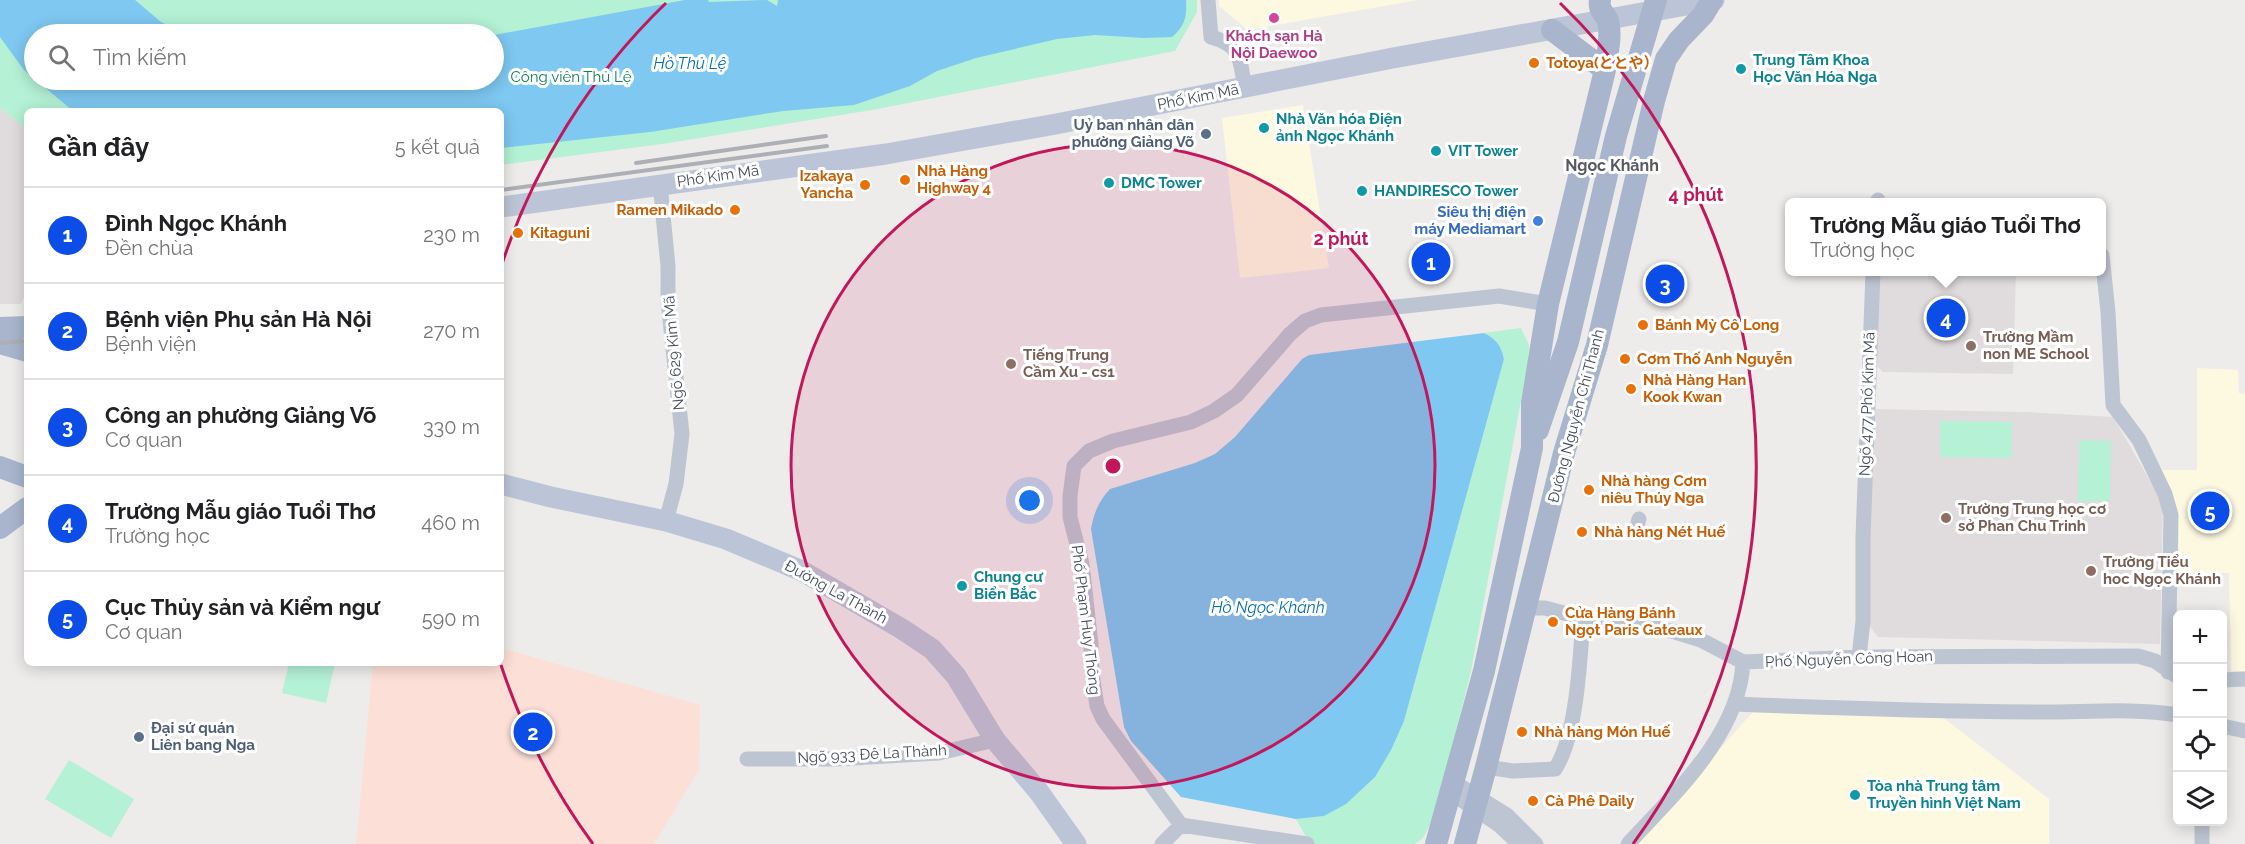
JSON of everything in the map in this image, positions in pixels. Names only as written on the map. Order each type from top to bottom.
[{"type":"main road","points":[[1436,844],[1484,671],[1532,448],[1568,342],[1616,136],[1656,0]]},
{"type":"main road","name":"Phố Kim Mã","points":[[504,207],[886,154],[1552,30],[1604,10],[1712,0]]},
{"type":"main road","name":"Đường Nguyễn Chí Thanh","points":[[1465,844],[1564,453],[1597,345],[1654,101],[1666,59],[1679,40],[1703,15],[1712,0]]},
{"type":"main road","points":[[1532,448],[1532,404],[1548,304],[1605,70],[1609,38],[1604,10]]},
{"type":"main road","points":[[1552,30],[1605,70]]},
{"type":"main road","points":[[1599,96],[1613,85],[1624,81],[1638,81],[1644,85],[1654,101]]},
{"type":"main road","points":[[0,328],[24,327]]},
{"type":"main road","points":[[1564,453],[1568,342]]},
{"type":"main road","points":[[0,343],[24,350]]},
{"type":"main road","points":[[0,466],[24,476]]},
{"type":"main road","name":"Đường La Thành","points":[[504,485],[666,521],[726,539],[802,571],[902,629],[932,649],[956,676],[995,740],[1039,792],[1076,844]]},
{"type":"main road","points":[[0,528],[24,510]]},
{"type":"street","points":[[1208,0],[1211,37],[1227,41],[1238,52],[1245,88]]},
{"type":"street","name":"Ngõ 629 Kim Mã","points":[[660,184],[668,266],[668,301],[682,434],[676,484],[666,521]]},
{"type":"street","name":"Ngõ 477 Phố Kim Mã","points":[[1859,657],[1863,621],[1863,537],[1873,276]]},
{"type":"street","points":[[2104,276],[2113,405],[2139,440],[2165,494],[2171,515],[2173,674]]},
{"type":"street","name":"Phố Phạm Huy Thông","points":[[1181,825],[1103,719],[1097,706],[1082,564],[1070,517],[1074,466],[1089,451],[1113,441],[1191,422],[1214,411],[1237,395],[1290,334],[1305,321],[1321,315],[1499,296],[1548,304]]},
{"type":"street","name":"Phố Nguyễn Công Hoan","points":[[1524,608],[1545,608],[1582,618],[1648,626],[1690,636],[1743,662],[1859,657],[2138,656],[2155,661],[2173,674]]},
{"type":"street","points":[[1486,767],[1513,771],[1555,769],[1564,755],[1579,677],[1582,618]]},
{"type":"street","points":[[1628,844],[1701,764],[1735,704],[1742,682],[1743,662]]},
{"type":"street","points":[[2227,680],[2245,679]]},
{"type":"street","points":[[1735,704],[1908,710],[2153,711],[2173,714]]},
{"type":"street","points":[[2227,727],[2245,731]]},
{"type":"street","name":"Ngõ 933 Đê La Thành","points":[[747,759],[836,759],[939,753],[995,740]]},
{"type":"street","points":[[1453,787],[1476,802],[1506,815],[1536,844]]},
{"type":"street","points":[[1476,802],[1519,844]]},
{"type":"street","points":[[1162,844],[1181,825],[1307,844]]},
{"type":"street","points":[[2202,826],[2202,844]]},
{"type":"shaded area","name":"Khách sạn Hà Nội Daewoo","points":[[1219,0],[1418,0],[1248,30],[1219,6]]},
{"type":"shaded area","points":[[1303,105],[1329,268],[1240,278],[1222,118]]},
{"type":"shaded area","points":[[0,107],[24,127],[24,297],[21,304],[0,304]]},
{"type":"shaded area","points":[[1876,276],[2016,276],[2013,374],[1883,372],[1877,366]]},
{"type":"shaded area","points":[[2197,368],[2238,370],[2239,393],[2245,394],[2245,671],[2231,671],[2229,573],[2179,573],[2178,520],[2159,470],[2197,470]]},
{"type":"shaded area","points":[[1873,409],[2023,412],[2113,417],[2163,503],[2160,644],[1878,637],[1868,624]]},
{"type":"shaded area","points":[[504,649],[700,705],[699,770],[654,844],[356,844],[373,666],[504,666]]},
{"type":"shaded area","points":[[1753,712],[1941,716],[2049,799],[2049,844],[1634,844]]},
{"type":"green space","name":"Hồ Thủ Lệ","points":[[0,0],[1197,0],[1197,12],[1175,51],[872,110],[662,144],[504,165],[504,108],[24,108],[24,127],[0,107]]},
{"type":"green space","points":[[1521,328],[1529,345],[1528,363],[1471,671],[1435,815],[1423,838],[1415,844],[1310,844],[1296,819],[1324,816],[1404,721],[1504,359],[1497,343],[1484,333]]},
{"type":"green space","points":[[1940,421],[2012,422],[2011,458],[1940,457]]},
{"type":"green space","points":[[2079,440],[2111,441],[2110,501],[2078,501]]},
{"type":"green space","points":[[288,666],[334,666],[326,703],[282,693]]},
{"type":"green space","points":[[69,760],[134,799],[111,838],[45,799]]},
{"type":"water","points":[[0,0],[135,0],[165,24],[24,24],[24,70],[0,37]]},
{"type":"water","name":"Hồ Thủ Lệ","points":[[685,0],[708,0],[709,2],[767,0],[777,6],[778,0],[1186,0],[1182,25],[1172,37],[1095,35],[1057,39],[976,58],[937,71],[910,86],[854,105],[783,111],[650,132],[504,148],[504,108],[69,108],[48,90],[504,90],[504,33]]},
{"type":"water","name":"Hồ Ngọc Khánh","points":[[1484,333],[1497,343],[1504,359],[1404,721],[1375,777],[1346,804],[1324,816],[1296,819],[1181,797],[1131,741],[1124,727],[1091,529],[1095,512],[1103,498],[1110,489],[1195,463],[1215,454],[1235,437],[1302,359],[1309,355]]},
{"type":"railway","points":[[636,163],[826,136]]},
{"type":"railway","points":[[504,190],[827,146]]},
{"type":"railway","points":[[0,343],[24,341]]},
{"type":"place","name":"Khách sạn Hà Nội Daewoo","points":[[1274,18]]},
{"type":"place","name":"Totoya(ととや）","points":[[1534,63]]},
{"type":"place","name":"Trung Tâm Khoa Học Văn Hóa Nga","points":[[1741,69]]},
{"type":"place","name":"Nhà Văn hóa Điện ảnh Ngọc Khánh","points":[[1264,128]]},
{"type":"place","name":"Uỷ ban nhân dân phường Giảng Võ","points":[[1206,134]]},
{"type":"place","name":"VIT Tower","points":[[1436,151]]},
{"type":"place","name":"Nhà Hàng Highway 4","points":[[905,180]]},
{"type":"place","name":"DMC Tower","points":[[1109,183]]},
{"type":"place","name":"Izakaya Yancha","points":[[865,185]]},
{"type":"place","name":"HANDIRESCO Tower","points":[[1362,191]]},
{"type":"place","name":"Ramen Mikado","points":[[735,210]]},
{"type":"place","name":"Siêu thị điện máy Mediamart","points":[[1538,221]]},
{"type":"place","name":"Kitaguni","points":[[518,233]]},
{"type":"place","name":"Đình Ngọc Khánh","points":[[1431,262]]},
{"type":"place","name":"Công an phường Giảng Võ","points":[[1665,284]]},
{"type":"place","name":"Trường Mẫu giáo Tuổi Thơ","points":[[1946,318]]},
{"type":"place","name":"Bánh Mỳ Cô Long","points":[[1643,325]]},
{"type":"place","name":"Trường Mầm non ME School","points":[[1971,346]]},
{"type":"place","name":"Cơm Thố Anh Nguyễn","points":[[1625,359]]},
{"type":"place","name":"Tiếng Trung Cầm Xu - cs1","points":[[1011,364]]},
{"type":"place","name":"Nhà Hàng Han Kook Kwan","points":[[1631,389]]},
{"type":"place","name":"Nhà hàng Cơm niêu Thúy Nga","points":[[1589,490]]},
{"type":"place","name":"Cục Thủy sản và Kiểm ngư","points":[[2210,511]]},
{"type":"place","name":"Trường Trung học cơ sở Phan Chu Trinh","points":[[1946,518]]},
{"type":"place","name":"Nhà hàng Nét Huế","points":[[1582,532]]},
{"type":"place","name":"Trường Tiểu hoc Ngọc Khánh","points":[[2091,571]]},
{"type":"place","name":"Chung cư Biển Bắc","points":[[962,586]]},
{"type":"place","name":"Cửa Hàng Bánh Ngọt Paris Gateaux","points":[[1553,622]]},
{"type":"place","name":"Bệnh viện Phụ sản Hà Nội","points":[[533,732]]},
{"type":"place","name":"Nhà hàng Món Huế","points":[[1522,732]]},
{"type":"place","name":"Đại sứ quán Liên bang Nga","points":[[139,737]]},
{"type":"place","name":"Tòa nhà Trung tâm Truyền hình Việt Nam","points":[[1855,795]]},
{"type":"place","name":"Cà Phê Daily","points":[[1533,801]]},
{"type":"district","name":"Ngọc Khánh","points":[[1612,165]]},
{"type":"park label","name":"Công viên Thủ Lệ","points":[[571,77]]}]
